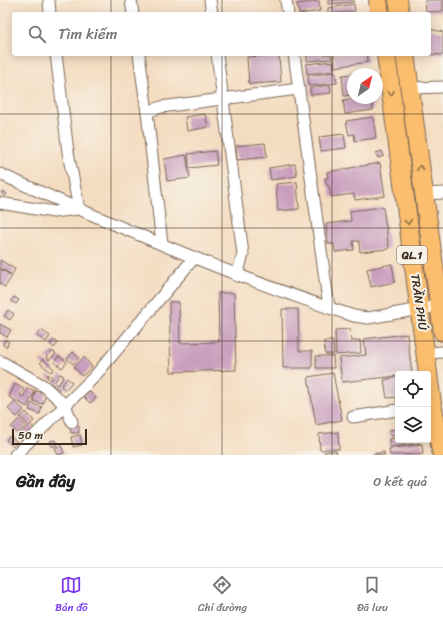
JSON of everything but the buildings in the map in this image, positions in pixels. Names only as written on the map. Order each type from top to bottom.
[{"type":"main road","points":[[378,0],[380,12]]},
{"type":"main road","points":[[398,0],[400,12]]},
{"type":"main road","name":"TRẦN PHÚ","points":[[386,56],[419,308],[431,347],[431,371]]},
{"type":"main road","name":"TRẦN PHÚ","points":[[405,56],[443,332]]},
{"type":"main road","name":"TRẦN PHÚ","points":[[431,407],[442,455]]},
{"type":"street","points":[[49,0],[50,12]]},
{"type":"street","points":[[131,0],[133,12]]},
{"type":"street","points":[[210,0],[212,12]]},
{"type":"street","points":[[286,0],[288,12]]},
{"type":"street","points":[[56,56],[68,152],[79,209]]},
{"type":"street","points":[[139,56],[162,244]]},
{"type":"street","points":[[217,56],[243,254],[237,276]]},
{"type":"street","points":[[294,56],[329,308]]},
{"type":"street","points":[[409,88],[443,87]]},
{"type":"street","points":[[147,112],[161,107],[298,89]]},
{"type":"street","points":[[0,174],[237,276],[354,316],[368,318],[419,308],[439,306]]},
{"type":"street","points":[[424,194],[443,193]]},
{"type":"street","points":[[0,203],[54,212],[79,209]]},
{"type":"street","points":[[15,455],[94,377],[194,258]]},
{"type":"street","points":[[431,347],[443,336]]},
{"type":"street","points":[[0,361],[44,386],[65,404],[72,422]]},
{"type":"street","points":[[353,417],[395,410]]}]
